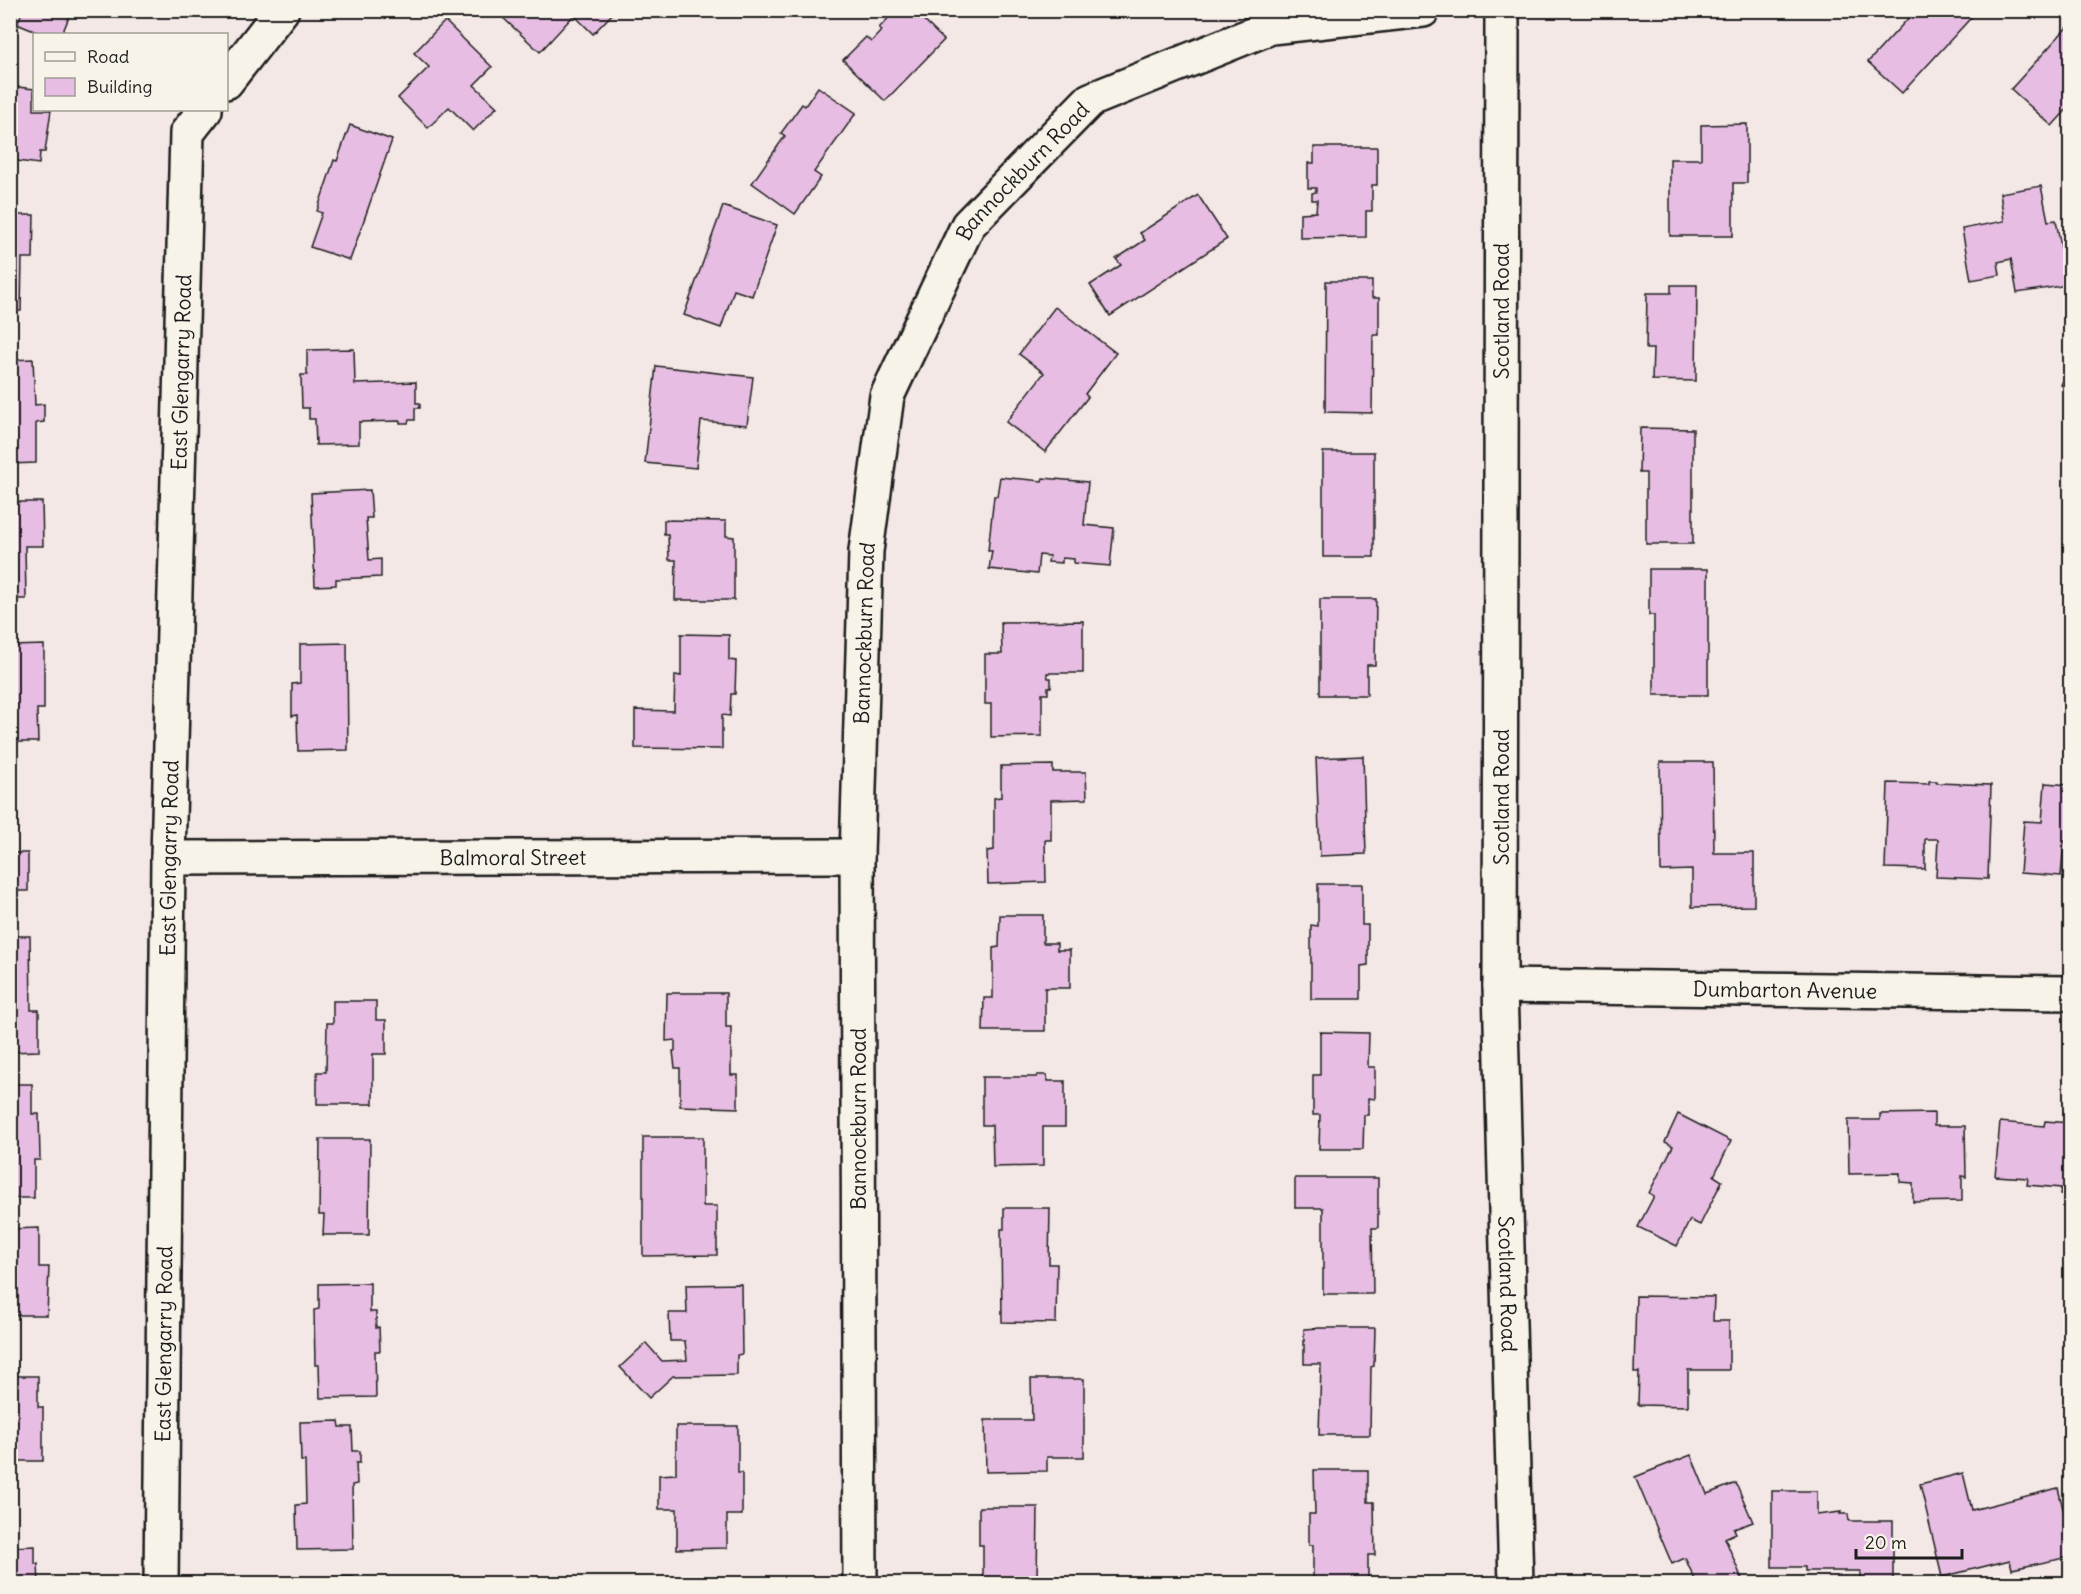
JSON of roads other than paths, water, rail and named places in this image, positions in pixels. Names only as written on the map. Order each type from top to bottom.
[{"type":"street","points":[[228,79],[282,10]]},
{"type":"street","name":"Bannockburn Road","points":[[860,1584],[857,856],[866,551],[887,396],[968,225],[1090,100],[1270,27],[1423,10]]},
{"type":"street","name":"Scotland Road","points":[[1502,10],[1500,986],[1516,1584]]},
{"type":"street","name":"East Glengarry Road","points":[[161,1584],[168,858],[196,121]]},
{"type":"street","name":"Balmoral Street","points":[[168,858],[857,856]]},
{"type":"street","name":"Dumbarton Avenue","points":[[1500,986],[2070,993]]}]
